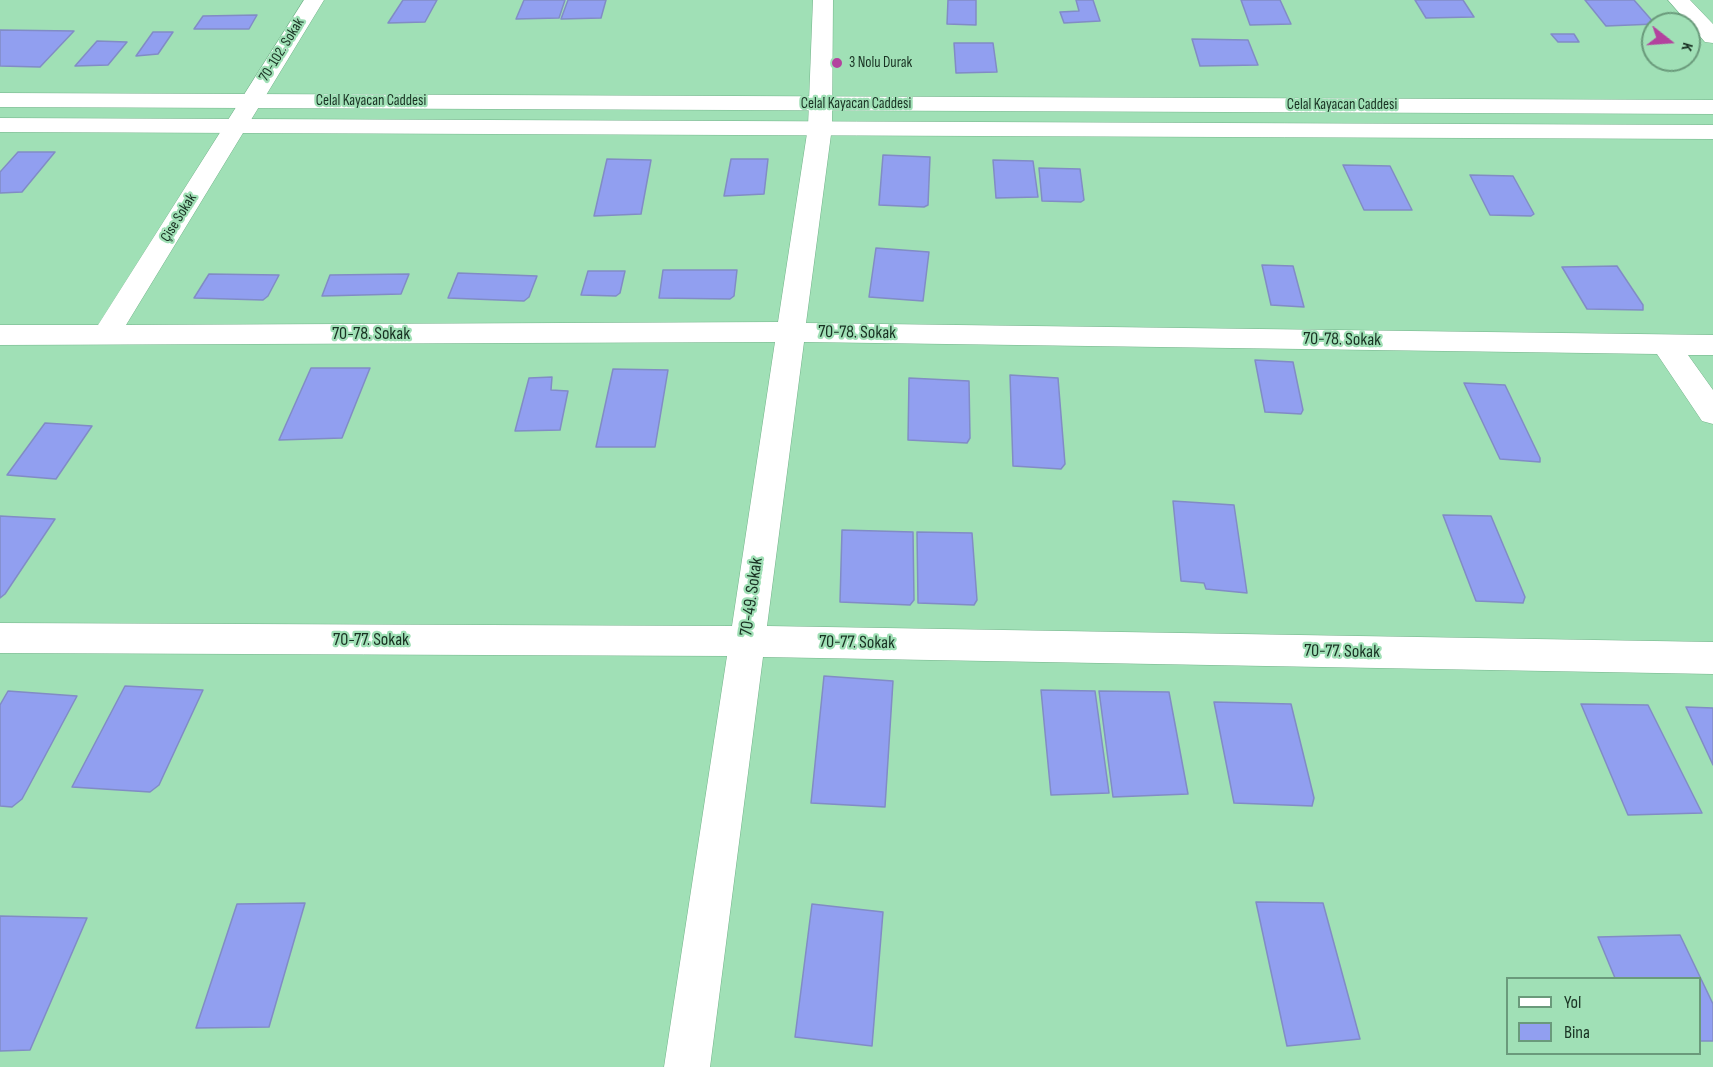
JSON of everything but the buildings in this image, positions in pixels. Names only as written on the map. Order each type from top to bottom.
[{"type":"street","name":"70-102. Sokak","points":[[250,100],[314,0]]},
{"type":"street","name":"70-49. Sokak","points":[[687,1067],[820,116],[823,0]]},
{"type":"street","points":[[1678,0],[1713,37]]},
{"type":"street","name":"Celal Kayacan Caddesi","points":[[0,100],[250,100],[820,116],[1713,132]]},
{"type":"street","name":"Çise Sokak","points":[[106,335],[250,100]]},
{"type":"street","name":"Celal Kayacan Caddesi","points":[[0,125],[236,126],[820,116],[1713,107]]},
{"type":"street","name":"70-78. Sokak","points":[[3,338],[106,335],[789,332],[1713,345]]},
{"type":"street","points":[[1666,345],[1713,413]]},
{"type":"street","name":"70-77. Sokak","points":[[0,638],[746,641],[1713,658]]},
{"type":"place","name":"3 Nolu Durak","points":[[837,63]]}]
